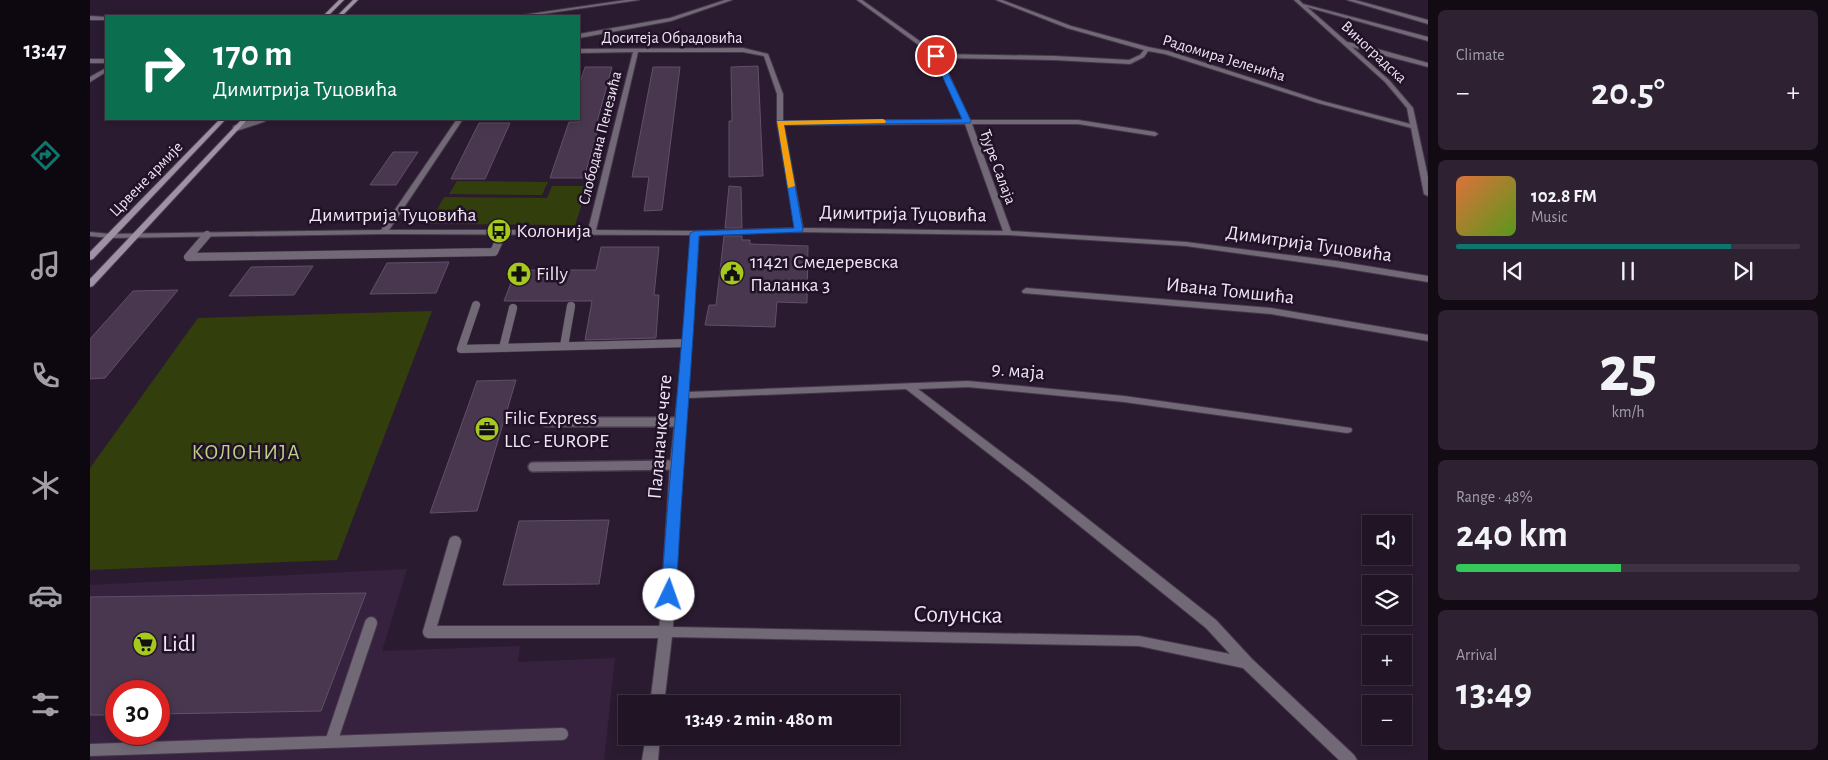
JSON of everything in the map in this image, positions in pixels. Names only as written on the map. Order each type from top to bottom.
[{"type":"main road","points":[[326,15],[342,0]]},
{"type":"main road","points":[[340,15],[356,0]]},
{"type":"main road","name":"Црвене армије","points":[[90,256],[222,120]]},
{"type":"main road","name":"Црвене армије","points":[[90,284],[244,120]]},
{"type":"street","points":[[526,15],[637,0]]},
{"type":"street","name":"Доситеја Обрадовића","points":[[580,36],[671,19],[730,0]]},
{"type":"street","points":[[860,0],[936,56]]},
{"type":"street","points":[[998,0],[1069,27],[1147,49]]},
{"type":"street","points":[[1349,0],[1428,22]]},
{"type":"street","points":[[1299,2],[1428,39]]},
{"type":"street","name":"Виноградска","points":[[1299,2],[1396,90],[1410,108],[1428,194]]},
{"type":"street","points":[[90,18],[105,19]]},
{"type":"street","points":[[1345,44],[1368,48],[1428,65]]},
{"type":"street","name":"Радомира Јеленића","points":[[936,56],[1054,58],[1130,62],[1142,56],[1147,49],[1166,52],[1301,97],[1414,127]]},
{"type":"street","name":"Слободана Пенезића","points":[[592,232],[636,50]]},
{"type":"street","name":"Доситеја Обрадовића","points":[[580,51],[743,50],[766,55],[780,94],[780,123]]},
{"type":"street","name":"Ђуре Салаја","points":[[936,56],[967,121],[1008,233]]},
{"type":"street","points":[[90,61],[105,61]]},
{"type":"street","points":[[90,80],[105,71]]},
{"type":"street","points":[[383,232],[459,120]]},
{"type":"street","points":[[799,230],[780,123],[1078,122],[1155,134]]},
{"type":"street","name":"Димитрија Туцовића","points":[[90,234],[135,236],[383,232],[695,233],[799,230],[1008,233],[1186,244],[1336,264],[1428,279]]},
{"type":"street","name":"Паланачке чете","points":[[658,695],[666,632],[676,465],[684,395],[695,233]]},
{"type":"street","name":"Ивана Томшића","points":[[1026,291],[1271,311],[1428,338]]},
{"type":"street","name":"9. маја","points":[[684,395],[968,384],[1124,399],[1347,430]]},
{"type":"street","points":[[909,387],[1211,624],[1247,663],[1349,760]]},
{"type":"street","name":"Солунска","points":[[666,632],[1139,641],[1247,663]]},
{"type":"street","points":[[650,760],[652,745]]},
{"type":"lane","points":[[236,128],[260,120]]},
{"type":"lane","points":[[207,235],[188,257],[494,252],[503,232]]},
{"type":"lane","points":[[476,305],[461,349],[688,342]]},
{"type":"lane","points":[[564,346],[571,306]]},
{"type":"lane","points":[[503,348],[514,308]]},
{"type":"lane","points":[[546,422],[681,422]]},
{"type":"lane","points":[[532,467],[676,465]]},
{"type":"lane","points":[[455,542],[429,632],[666,632]]},
{"type":"lane","points":[[331,742],[372,622]]},
{"type":"lane","points":[[90,750],[562,734]]},
{"type":"shaded area","points":[[407,569],[382,651],[520,646],[518,662],[615,658],[604,760],[90,760],[90,585]]},
{"type":"green space","points":[[457,181],[548,182],[542,195],[449,194]]},
{"type":"green space","points":[[552,186],[588,186],[575,225],[429,224],[444,197],[547,198]]},
{"type":"green space","points":[[432,311],[337,560],[90,570],[90,468],[198,318]]},
{"type":"building","points":[[758,66],[763,176],[729,177],[729,121],[732,121],[731,67]]},
{"type":"building","points":[[585,67],[612,67],[597,122],[600,122],[584,178],[550,178],[569,122],[579,122],[580,120],[580,83]]},
{"type":"building","points":[[653,67],[680,67],[662,210],[644,211],[649,177],[632,177]]},
{"type":"building","points":[[479,123],[510,123],[485,179],[451,179]]},
{"type":"building","points":[[393,152],[418,152],[396,185],[370,185]]},
{"type":"building","points":[[729,186],[741,187],[742,228],[725,228]]},
{"type":"building","points":[[724,236],[742,236],[742,240],[750,240],[750,244],[808,246],[807,303],[777,302],[775,327],[705,325],[709,305],[716,305]]},
{"type":"building","points":[[601,247],[659,247],[654,295],[659,295],[656,338],[585,340],[592,301],[504,301],[516,270],[596,270]]},
{"type":"building","points":[[449,262],[436,293],[370,294],[387,263]]},
{"type":"building","points":[[313,266],[294,295],[229,296],[251,267]]},
{"type":"building","points":[[178,290],[105,378],[90,379],[90,339],[133,291]]},
{"type":"building","points":[[516,380],[477,511],[430,513],[477,381]]},
{"type":"building","points":[[609,520],[599,584],[503,585],[519,521]]},
{"type":"building","points":[[366,593],[321,711],[170,714],[170,680],[105,680],[105,715],[90,715],[90,597]]},
{"type":"slow traffic","points":[[791,186],[780,123],[883,121]]},
{"type":"place","name":"Колонија","points":[[499,231]]},
{"type":"place","name":"11421 Смедеревска Паланка 3","points":[[732,273]]},
{"type":"place","name":"Filly","points":[[519,274]]},
{"type":"place","name":"Filic Express LLC - EUROPE","points":[[487,429]]},
{"type":"place","name":"Lidl","points":[[145,644]]},
{"type":"district","name":"КОЛОНИЈА","points":[[246,452]]},
{"type":"route","points":[[669,595],[676,465],[688,342],[695,233],[799,230],[780,123],[967,121],[936,56]]}]
